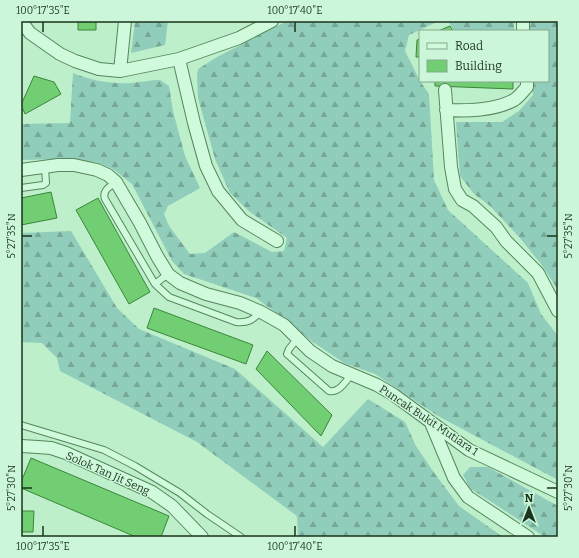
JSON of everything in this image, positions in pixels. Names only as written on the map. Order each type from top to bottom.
[{"type":"street","points":[[22,21],[30,33],[60,54],[75,61],[99,68],[120,71],[179,59],[239,38],[272,21]]},
{"type":"street","points":[[120,71],[124,21]]},
{"type":"street","points":[[179,59],[206,166],[218,191],[242,220],[277,241]]},
{"type":"street","points":[[446,110],[470,111],[494,107],[514,100],[527,87],[527,82]]},
{"type":"street","points":[[444,90],[450,167],[455,189],[462,200],[472,206],[496,227],[506,241],[538,273],[558,310]]},
{"type":"street","name":"Puncak Bukit Mutiara 1","points":[[21,170],[45,166],[74,165],[97,170],[108,175],[116,182],[168,274],[180,283],[206,294],[240,303],[261,312],[284,326],[310,350],[332,366],[377,385],[394,395],[469,450],[558,492]]},
{"type":"street","points":[[431,423],[454,478],[468,497],[528,537]]},
{"type":"street","name":"Solok Tan Jit Seng","points":[[21,446],[51,448],[66,453],[152,492],[172,506],[202,537]]},
{"type":"lane","points":[[21,188],[43,185],[46,183],[45,166]]},
{"type":"lane","points":[[116,182],[105,191],[105,199],[155,284],[169,297],[236,322],[243,323],[250,321],[261,312]]},
{"type":"lane","points":[[155,284],[168,274]]},
{"type":"lane","points":[[298,338],[287,354],[329,391],[333,392],[338,390],[351,375]]},
{"type":"lane","points":[[21,425],[104,450],[135,466],[180,493],[207,514],[241,537]]},
{"type":"green space","points":[[135,21],[168,21],[165,45],[131,53]]},
{"type":"green space","points":[[287,21],[439,21],[409,35],[405,51],[419,79],[419,82],[421,82],[429,94],[434,180],[448,210],[528,283],[541,314],[558,336],[558,480],[438,416],[375,374],[344,363],[310,340],[256,298],[184,274],[172,261],[132,184],[113,169],[96,162],[60,159],[21,160],[21,124],[70,123],[73,73],[94,80],[117,83],[160,80],[169,86],[173,111],[185,156],[200,188],[168,206],[164,214],[169,226],[190,254],[205,253],[234,232],[272,252],[284,251],[287,238],[250,212],[230,193],[215,159],[198,98],[197,76],[198,69],[217,57]]},
{"type":"green space","points":[[448,21],[514,21],[514,30],[453,30]]},
{"type":"green space","points":[[531,21],[558,21],[558,290],[541,264],[520,238],[490,206],[474,194],[460,176],[456,122],[502,122],[519,111],[533,95],[532,82],[549,82],[549,30],[529,30]]},
{"type":"green space","points":[[71,231],[117,308],[139,329],[235,369],[323,447],[368,399],[405,422],[416,446],[459,506],[503,537],[298,537],[297,516],[197,442],[60,371],[57,358],[42,343],[21,342],[21,233]]},
{"type":"green space","points":[[470,467],[488,467],[558,506],[558,537],[545,537],[471,489],[463,475]]},
{"type":"building","points":[[78,21],[96,21],[96,30],[78,30]]},
{"type":"building","points":[[450,26],[452,30],[440,30]]},
{"type":"building","points":[[419,39],[419,57],[416,57],[417,40]]},
{"type":"building","points":[[34,76],[54,82],[61,94],[25,114],[21,105]]},
{"type":"building","points":[[435,82],[513,82],[513,89],[435,86]]},
{"type":"building","points":[[51,192],[57,218],[21,225],[21,198]]},
{"type":"building","points":[[98,198],[150,292],[129,304],[76,210]]},
{"type":"building","points":[[154,308],[253,345],[246,364],[147,328]]},
{"type":"building","points":[[267,351],[332,415],[321,436],[256,369]]},
{"type":"building","points":[[31,458],[169,516],[161,537],[136,537],[21,488],[21,482]]},
{"type":"building","points":[[21,511],[34,511],[33,532],[21,532]]}]
